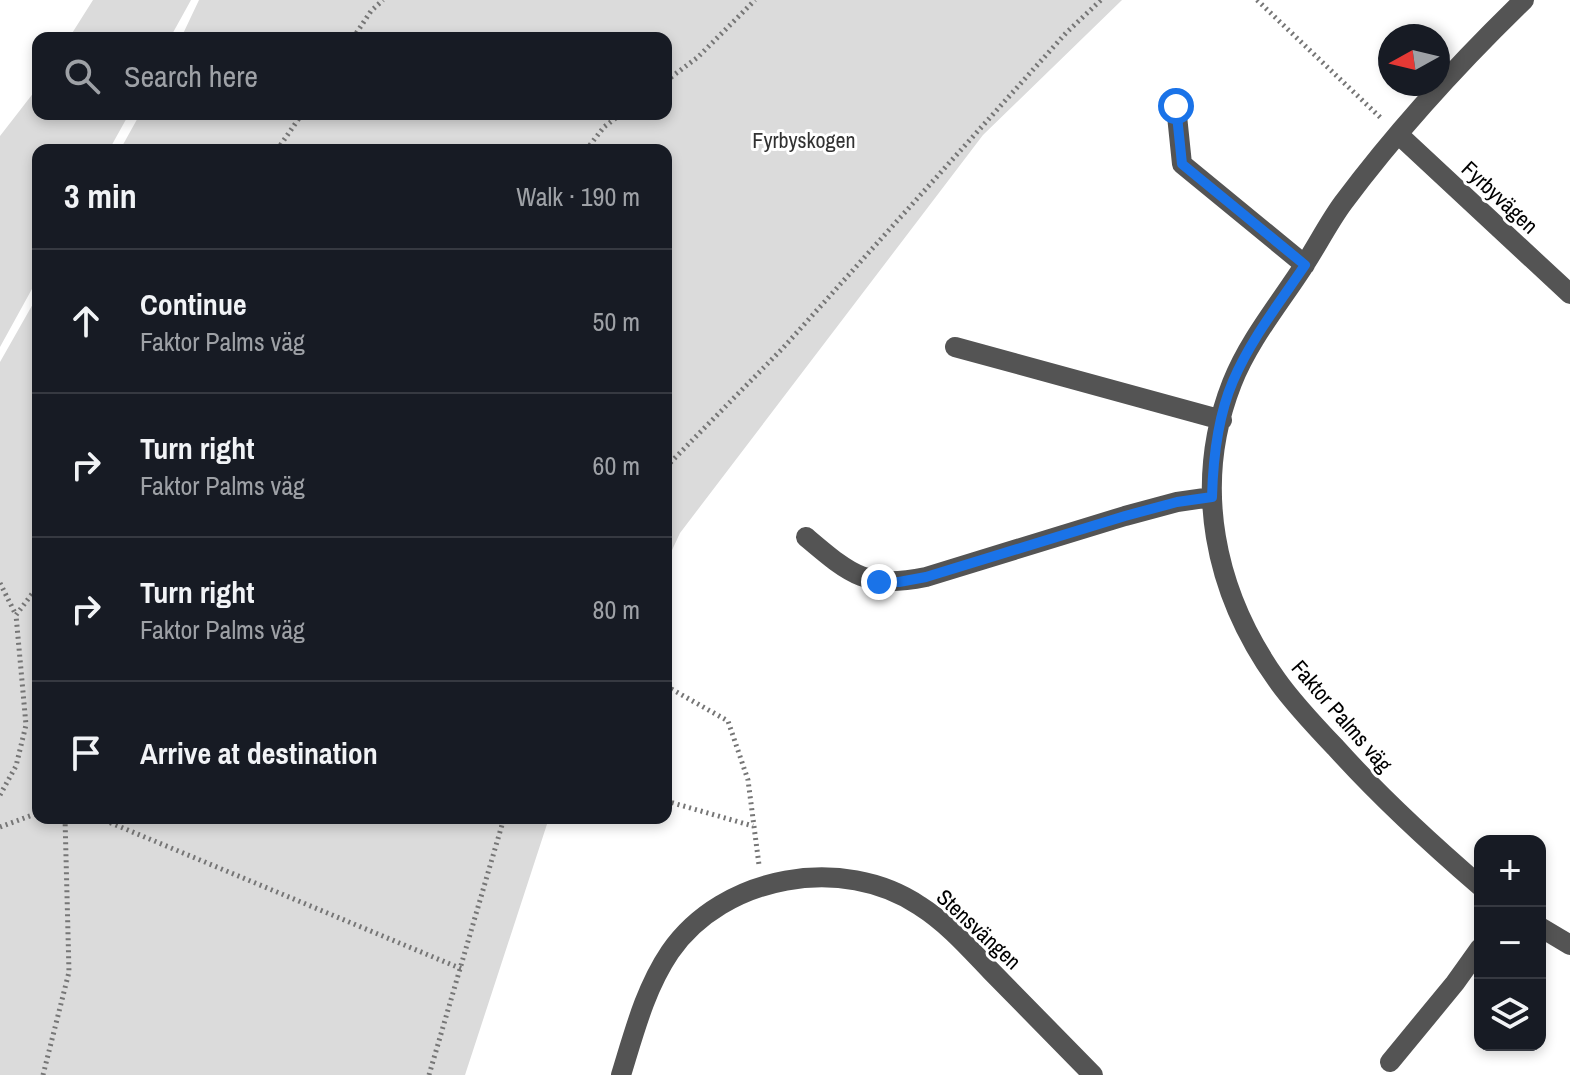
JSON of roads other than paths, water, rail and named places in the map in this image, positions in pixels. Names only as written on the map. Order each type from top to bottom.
[{"type":"street","name":"Faktor Palms väg","points":[[1474,881],[1378,794],[1277,680],[1247,630],[1228,589],[1217,554],[1213,472],[1222,420],[1233,382],[1260,331],[1342,205],[1398,134],[1524,0]]},
{"type":"street","points":[[1176,106],[1182,164],[1305,265]]},
{"type":"street","name":"Fyrbyvägen","points":[[1398,134],[1570,294]]},
{"type":"street","points":[[955,347],[1222,420]]},
{"type":"street","points":[[806,537],[836,562],[862,578],[899,582],[926,577],[1125,516],[1177,502],[1212,497]]},
{"type":"street","name":"Stensvängen","points":[[621,1075],[654,978],[672,949],[689,930],[738,895],[762,886],[806,878],[863,882],[919,905],[962,941],[1093,1075]]},
{"type":"street","points":[[1546,931],[1570,945]]},
{"type":"street","points":[[1390,1062],[1474,956]]},
{"type":"park label","name":"Fyrbyskogen","points":[[804,140]]}]
